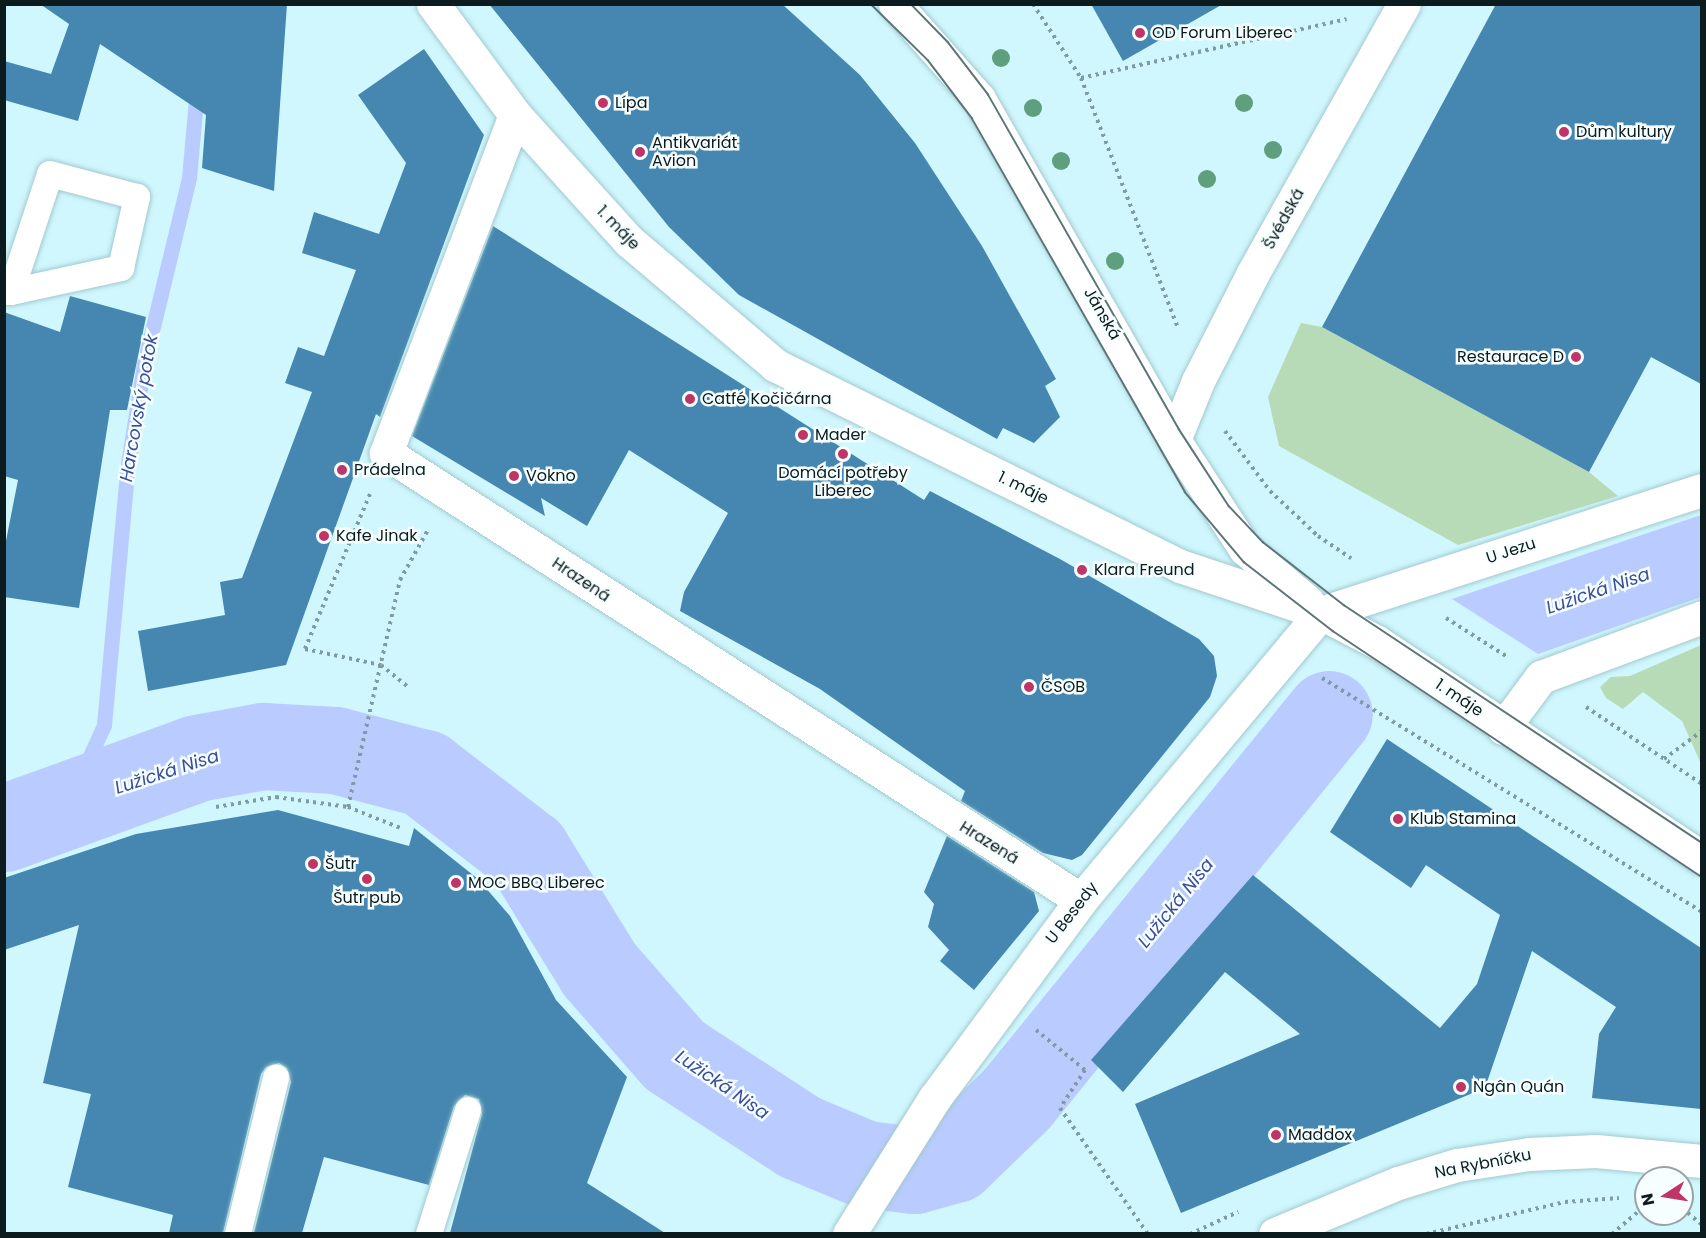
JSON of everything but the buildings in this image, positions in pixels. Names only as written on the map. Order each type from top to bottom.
[{"type":"street","name":"1. máje","points":[[433,4],[515,115],[629,241],[775,365],[1180,566],[1321,613],[1377,642],[1701,858]]},
{"type":"street","name":"Jánská","points":[[895,4],[979,99],[1174,440],[1245,549],[1321,613]]},
{"type":"street","name":"Švédská","points":[[1174,440],[1198,381],[1404,5]]},
{"type":"street","points":[[386,453],[515,115]]},
{"type":"street","name":"Hrazená","points":[[386,453],[450,492],[638,618],[1081,900]]},
{"type":"street","name":"U Jezu","points":[[1321,613],[1701,490]]},
{"type":"street","name":"U Besedy","points":[[849,1233],[873,1189],[934,1099],[1081,900],[1279,667],[1321,613]]},
{"type":"street","points":[[1503,728],[1541,677],[1701,618]]},
{"type":"street","name":"Na Rybníčku","points":[[1275,1233],[1398,1183],[1457,1165],[1529,1154],[1596,1151],[1701,1161]]},
{"type":"lane","points":[[50,174],[137,197],[121,268],[8,292],[50,174]]},
{"type":"lane","points":[[238,1233],[276,1078]]},
{"type":"lane","points":[[429,1233],[468,1110]]},
{"type":"path","points":[[1034,4],[1081,78],[1198,381],[1234,448],[1270,491],[1318,536],[1397,588]]},
{"type":"path","points":[[1081,78],[1404,5]]},
{"type":"path","points":[[386,453],[305,649],[381,665],[408,687]]},
{"type":"path","points":[[348,807],[400,580],[450,492]]},
{"type":"path","points":[[1279,667],[1326,680],[1701,912]]},
{"type":"path","points":[[1664,759],[1701,731]]},
{"type":"path","points":[[216,807],[276,797],[348,807],[403,828]]},
{"type":"path","points":[[1026,1022],[1085,1070],[1060,1108],[1148,1233]]},
{"type":"path","points":[[1425,1233],[1565,1202],[1623,1198]]},
{"type":"path","points":[[1612,1233],[1634,1215]]},
{"type":"green space","points":[[1301,323],[1322,327],[1589,472],[1618,496],[1458,545],[1279,446],[1268,397]]},
{"type":"green space","points":[[1702,645],[1701,764],[1682,721],[1643,692],[1623,709],[1606,698],[1600,687],[1611,677],[1630,676]]},
{"type":"water","points":[[1701,515],[1701,597],[1538,654],[1452,599]]},
{"type":"waterway","name":"Harcovský potok","points":[[67,807],[104,725],[127,470],[144,364],[189,178],[197,88]]},
{"type":"waterway","name":"Lužická Nisa","points":[[4,828],[197,758],[263,746],[335,750],[424,773],[527,852],[599,969],[674,1055],[800,1137],[865,1164],[914,1170],[954,1159],[1016,1099],[1329,714]]},
{"type":"tram line","points":[[871,4],[928,60],[972,118],[1185,492],[1244,562],[1333,631],[1702,877]]},
{"type":"tram line","points":[[911,4],[948,42],[988,94],[1179,429],[1229,506],[1263,542],[1344,605],[1702,843]]},
{"type":"place","name":"OD Forum Liberec","points":[[1140,33]]},
{"type":"place","name":"Lípa","points":[[603,103]]},
{"type":"place","name":"Dům kultury","points":[[1564,132]]},
{"type":"place","name":"Antikvariát Avion","points":[[640,152]]},
{"type":"place","name":"Restaurace D","points":[[1576,357]]},
{"type":"place","name":"Catfé Kočičárna","points":[[690,399]]},
{"type":"place","name":"Mader","points":[[803,435]]},
{"type":"place","name":"Domácí potřeby Liberec","points":[[843,454]]},
{"type":"place","name":"Prádelna","points":[[342,470]]},
{"type":"place","name":"Vokno","points":[[514,476]]},
{"type":"place","name":"Kafe Jinak","points":[[324,536]]},
{"type":"place","name":"Klara Freund","points":[[1082,570]]},
{"type":"place","name":"ČSOB","points":[[1029,687]]},
{"type":"place","name":"Klub Stamina","points":[[1398,819]]},
{"type":"place","name":"Šutr","points":[[313,864]]},
{"type":"place","name":"Šutr pub","points":[[367,879]]},
{"type":"place","name":"MOC BBQ Liberec","points":[[456,883]]},
{"type":"place","name":"Ngân Quán","points":[[1461,1087]]},
{"type":"place","name":"Maddox","points":[[1276,1135]]}]
